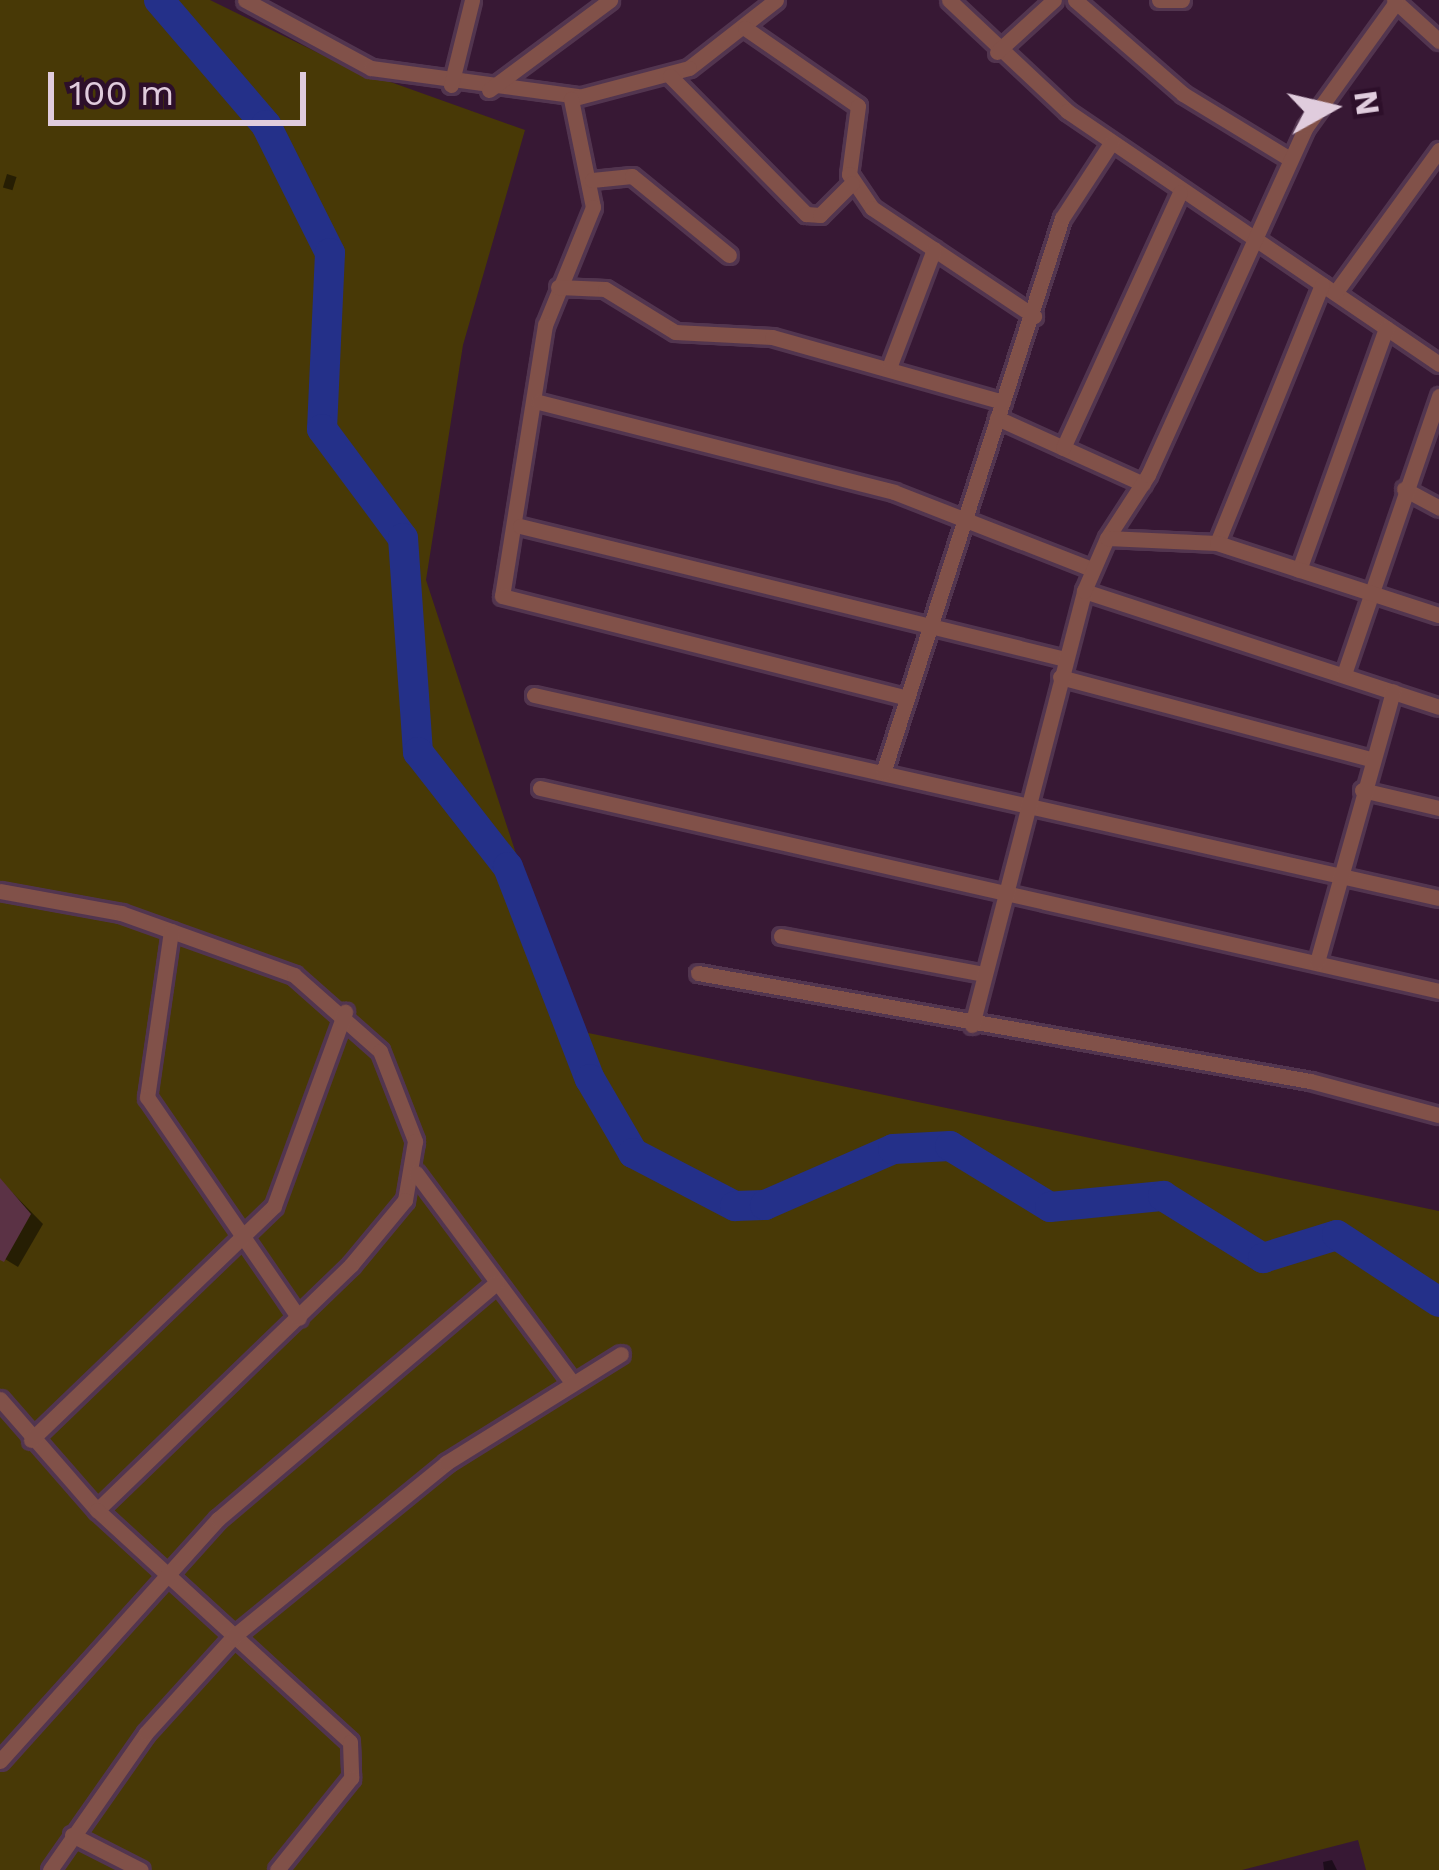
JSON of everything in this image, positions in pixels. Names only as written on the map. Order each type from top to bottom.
[{"type":"street","points":[[245,0],[371,68],[451,85],[577,96],[670,76],[745,28],[776,0]]},
{"type":"street","points":[[451,85],[472,0]]},
{"type":"street","points":[[489,90],[610,0]]},
{"type":"street","points":[[950,0],[997,52],[1112,143],[1439,364]]},
{"type":"street","points":[[997,52],[1054,0]]},
{"type":"street","points":[[1076,0],[1184,94],[1290,159]]},
{"type":"street","points":[[1159,0],[1182,0]]},
{"type":"street","points":[[972,1025],[1003,891],[1091,569],[1143,484],[1248,238],[1290,159],[1395,1],[1439,40]]},
{"type":"street","points":[[745,28],[858,106],[853,183]]},
{"type":"street","points":[[670,76],[806,214],[853,183]]},
{"type":"street","points":[[577,96],[567,116],[592,180],[593,207],[558,287],[520,526],[502,589],[512,605],[905,697]]},
{"type":"street","points":[[883,773],[926,622],[1034,316],[1062,218],[1112,143]]},
{"type":"street","points":[[1217,543],[1328,289],[1439,150]]},
{"type":"street","points":[[592,180],[632,176],[730,255]]},
{"type":"street","points":[[853,183],[934,250],[1034,316]]},
{"type":"street","points":[[1063,448],[1180,192]]},
{"type":"street","points":[[890,365],[934,250]]},
{"type":"street","points":[[558,287],[605,289],[675,332],[772,337],[890,365],[1000,410],[1063,448],[1143,484]]},
{"type":"street","points":[[1299,570],[1386,328]]},
{"type":"street","points":[[1344,674],[1366,592],[1439,396]]},
{"type":"street","points":[[539,402],[961,515],[1091,569]]},
{"type":"street","points":[[1404,489],[1439,508]]},
{"type":"street","points":[[520,526],[1065,659]]},
{"type":"street","points":[[1107,538],[1217,543],[1439,615]]},
{"type":"street","points":[[1084,591],[1439,707]]},
{"type":"street","points":[[1060,677],[1370,759]]},
{"type":"street","points":[[1318,962],[1370,759],[1393,691]]},
{"type":"street","points":[[534,695],[1439,898]]},
{"type":"street","points":[[540,788],[1439,991]]},
{"type":"street","points":[[1362,790],[1439,808]]},
{"type":"street","points":[[0,891],[171,932],[294,975],[345,1012],[380,1051],[416,1173],[569,1378]]},
{"type":"street","points":[[171,932],[147,1096],[240,1239],[299,1318]]},
{"type":"street","points":[[781,936],[984,974]]},
{"type":"street","points":[[698,973],[1310,1081],[1439,1114]]},
{"type":"street","points":[[32,1440],[240,1239],[290,1175],[345,1012]]},
{"type":"street","points":[[97,1510],[299,1318],[405,1200],[416,1173]]},
{"type":"street","points":[[0,1761],[165,1574],[496,1283]]},
{"type":"street","points":[[50,1870],[72,1835],[234,1636],[318,1561],[569,1378],[621,1354]]},
{"type":"street","points":[[0,1399],[97,1510],[234,1636],[356,1760],[277,1870]]},
{"type":"street","points":[[72,1835],[141,1870]]},
{"type":"shaded area","points":[[0,0],[210,0],[343,65],[525,130],[463,345],[426,580],[574,1030],[1439,1211],[1439,1870],[1366,1870],[1358,1840],[1242,1870],[0,1870]]},
{"type":"building","points":[[0,1178],[31,1214],[4,1262],[0,1260]]},
{"type":"waterway","points":[[159,0],[266,125],[330,253],[322,429],[403,538],[418,752],[508,867],[590,1079],[633,1153],[735,1206],[765,1205],[893,1149],[950,1146],[1050,1207],[1163,1196],[1263,1258],[1337,1235],[1439,1302]]}]
